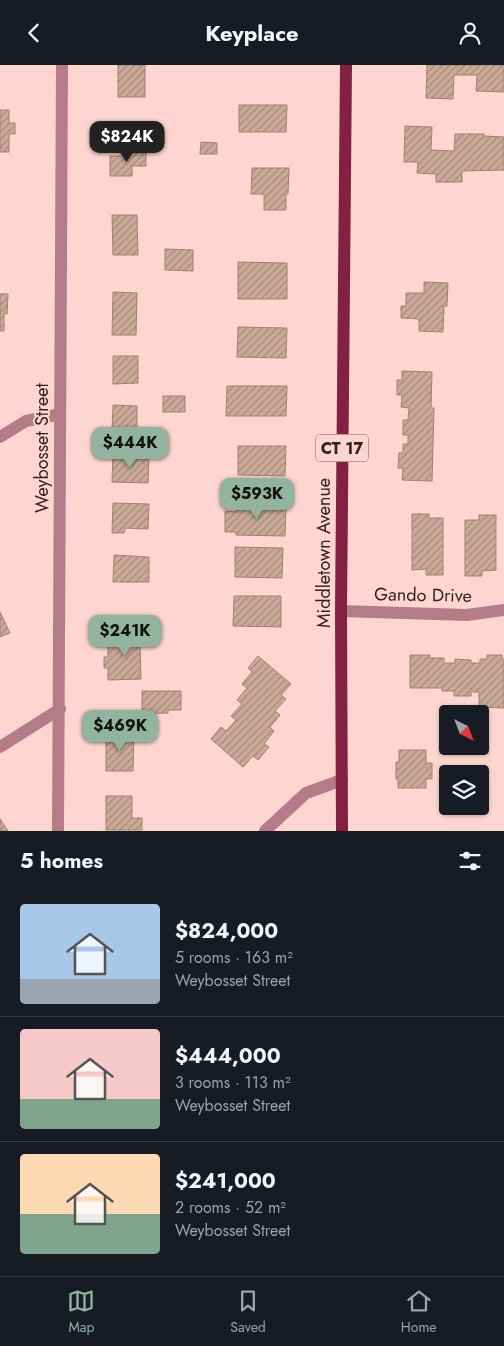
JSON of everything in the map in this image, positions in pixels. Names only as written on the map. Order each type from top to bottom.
[{"type":"main road","name":"Middletown Avenue","points":[[342,831],[341,611],[346,65]]},
{"type":"street","name":"Weybosset Street","points":[[58,831],[62,65]]},
{"type":"street","points":[[0,437],[26,421],[60,413]]},
{"type":"street","name":"Gando Drive","points":[[341,611],[467,615],[504,610]]},
{"type":"street","points":[[0,747],[60,709]]},
{"type":"street","points":[[265,831],[306,793],[342,780]]},
{"type":"building","points":[[118,65],[145,65],[145,97],[118,97]]},
{"type":"building","points":[[427,65],[504,65],[504,92],[476,91],[477,75],[454,75],[453,99],[426,98]]},
{"type":"building","points":[[239,105],[287,105],[286,132],[239,132]]},
{"type":"building","points":[[0,110],[9,110],[9,123],[15,123],[15,134],[9,134],[9,152],[0,152]]},
{"type":"building","points":[[405,126],[432,127],[431,150],[454,151],[455,134],[484,134],[484,136],[504,137],[504,170],[462,171],[462,182],[436,182],[436,174],[417,173],[418,162],[404,162]]},
{"type":"building","points":[[201,142],[217,143],[217,154],[200,154]]},
{"type":"building","points":[[126,151],[146,151],[146,166],[132,166],[132,176],[110,176],[110,156],[126,156]]},
{"type":"building","points":[[252,168],[289,168],[286,210],[264,210],[264,194],[251,194]]},
{"type":"building","points":[[112,215],[137,215],[138,255],[113,255]]},
{"type":"building","points":[[165,249],[193,250],[193,271],[165,270]]},
{"type":"building","points":[[238,262],[287,263],[287,299],[238,299]]},
{"type":"building","points":[[424,282],[448,283],[447,306],[444,306],[443,332],[419,331],[419,319],[401,318],[401,306],[406,306],[406,293],[424,293]]},
{"type":"building","points":[[113,292],[137,293],[136,335],[112,335]]},
{"type":"building","points":[[0,294],[8,294],[7,314],[4,313],[4,331],[0,331]]},
{"type":"building","points":[[238,327],[287,328],[286,358],[237,357]]},
{"type":"building","points":[[113,356],[138,356],[138,383],[113,384]]},
{"type":"building","points":[[402,371],[432,372],[431,408],[434,408],[432,481],[402,480],[403,468],[398,468],[399,453],[403,453],[403,444],[408,444],[408,435],[403,435],[403,420],[408,420],[409,408],[401,407],[402,395],[397,395],[397,380],[402,380]]},
{"type":"building","points":[[227,386],[287,386],[286,416],[226,416]]},
{"type":"building","points":[[163,396],[185,396],[185,412],[163,412]]},
{"type":"building","points":[[113,405],[137,406],[137,434],[112,433]]},
{"type":"building","points":[[238,446],[286,446],[285,476],[238,475]]},
{"type":"building","points":[[113,452],[128,453],[128,458],[149,458],[148,483],[112,482]]},
{"type":"building","points":[[113,503],[149,504],[148,529],[125,528],[124,533],[112,533]]},
{"type":"building","points":[[236,505],[286,505],[285,536],[236,535],[236,532],[225,532],[225,511],[236,512]]},
{"type":"building","points":[[412,514],[429,514],[429,518],[443,518],[443,575],[426,575],[426,569],[412,570]]},
{"type":"building","points":[[479,515],[496,515],[496,570],[482,571],[482,576],[465,576],[465,520],[479,520]]},
{"type":"building","points":[[235,547],[283,548],[282,578],[235,577]]},
{"type":"building","points":[[114,555],[149,557],[149,582],[113,582]]},
{"type":"building","points":[[234,596],[281,596],[281,627],[233,626]]},
{"type":"building","points":[[0,612],[10,633],[0,637]]},
{"type":"building","points":[[140,629],[140,639],[144,639],[144,644],[140,644],[141,679],[108,680],[108,668],[104,668],[104,657],[108,657],[108,645],[123,645],[122,630]]},
{"type":"building","points":[[410,655],[430,655],[430,658],[444,658],[444,663],[455,663],[455,659],[471,660],[471,663],[480,663],[480,659],[487,659],[487,655],[502,655],[502,659],[504,659],[504,708],[479,705],[479,692],[471,692],[471,696],[454,696],[454,691],[442,691],[442,688],[410,688]]},
{"type":"building","points":[[258,656],[291,684],[281,695],[286,699],[275,711],[280,715],[270,727],[274,731],[264,744],[269,747],[258,760],[253,756],[243,767],[211,739],[221,727],[226,731],[236,720],[231,716],[242,704],[237,700],[247,688],[242,684],[252,672],[248,668]]},
{"type":"building","points":[[142,691],[181,691],[181,710],[168,710],[168,713],[142,714]]},
{"type":"building","points":[[106,734],[134,734],[133,771],[106,771]]},
{"type":"building","points":[[399,750],[426,750],[426,763],[432,763],[432,779],[426,779],[426,788],[398,788],[396,762],[399,762]]},
{"type":"building","points":[[106,796],[132,796],[132,818],[142,818],[142,830],[106,830]]},
{"type":"building","points":[[0,819],[8,831],[0,831]]}]
